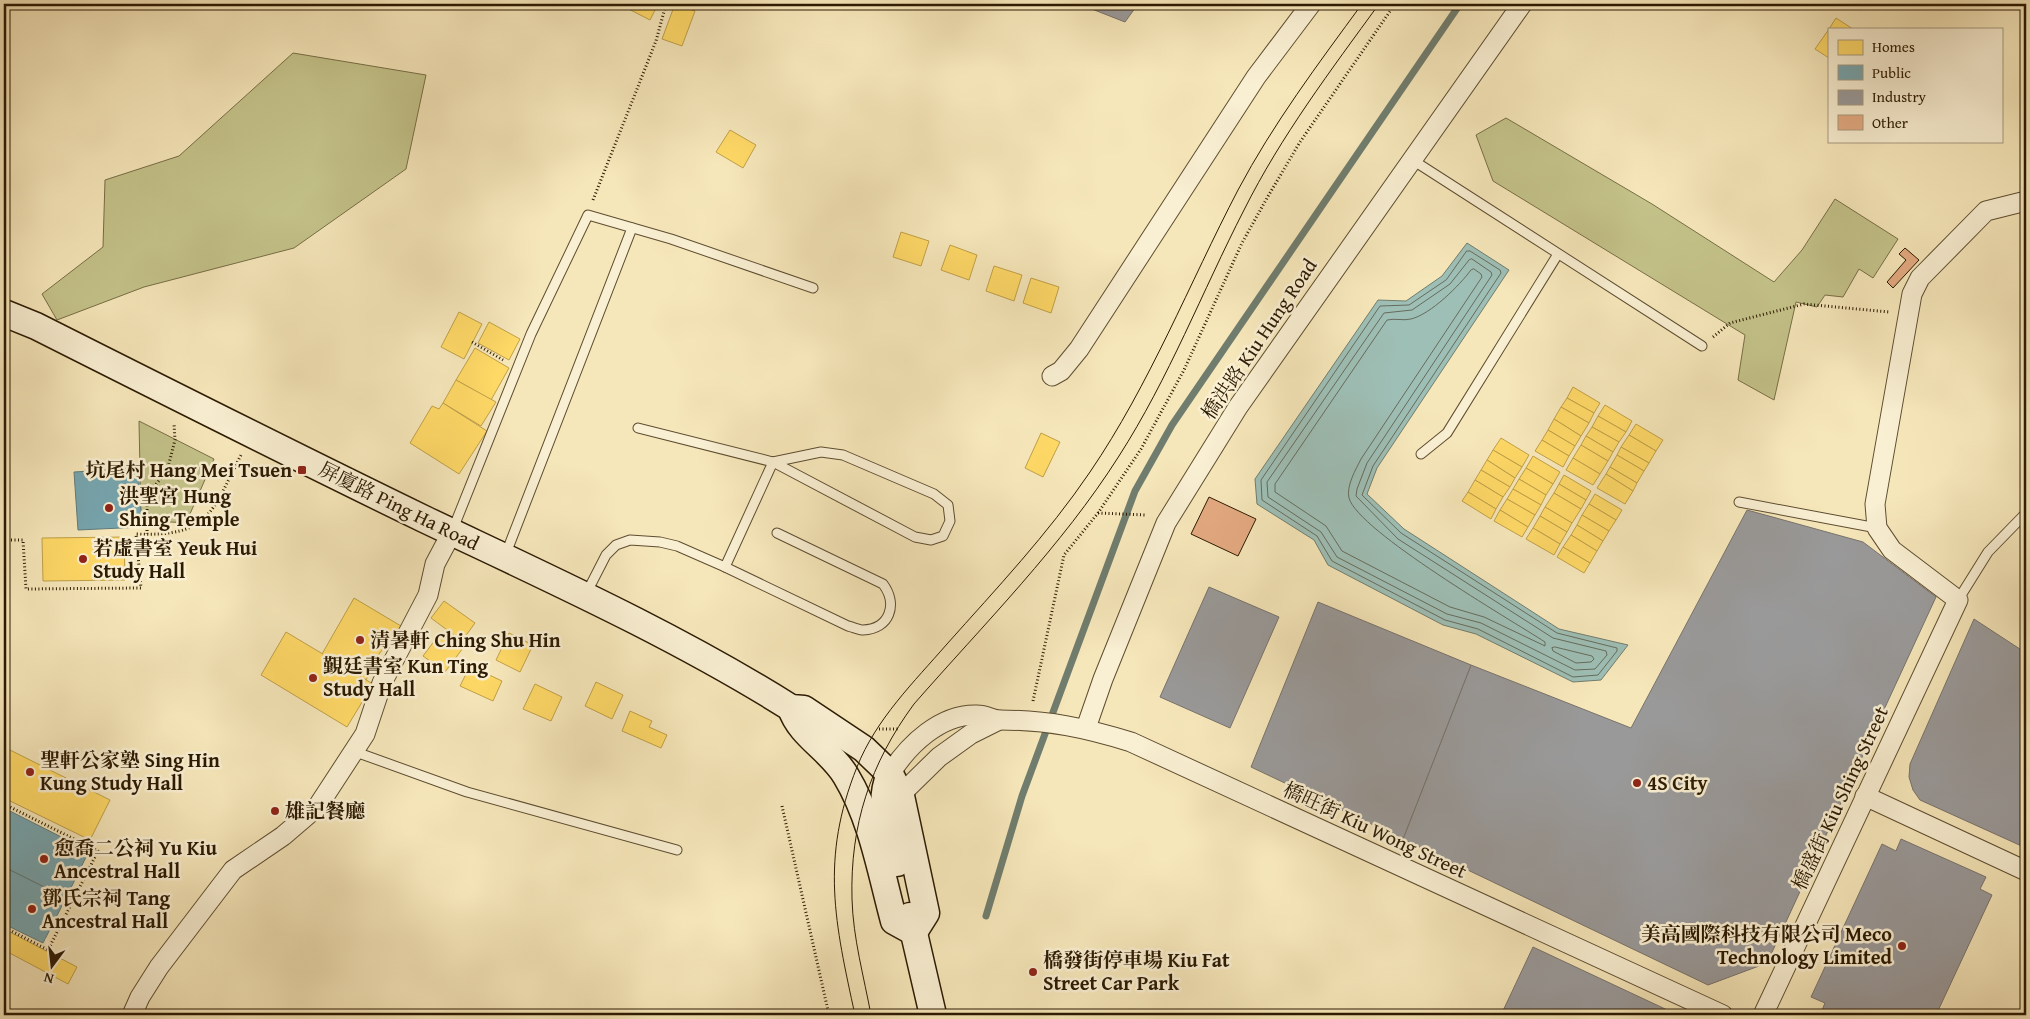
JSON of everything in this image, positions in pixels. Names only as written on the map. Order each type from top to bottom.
[{"type":"street","points":[[1052,376],[1060,371],[1079,349],[1256,77],[1311,4]]},
{"type":"street","name":"橋洪路 Kiu Hung Road","points":[[1080,727],[1103,678],[1166,523],[1238,407],[1522,4]]},
{"type":"street","points":[[1958,600],[1892,550],[1877,528],[1875,504],[1907,313],[1912,294],[1920,278],[1986,211],[2026,201]]},
{"type":"street","name":"屏廈路 Ping Ha Road","points":[[4,313],[45,330],[283,451],[505,556],[710,661],[791,708],[804,709],[864,750],[885,800]]},
{"type":"street","points":[[132,1015],[140,997],[159,967],[233,870],[283,836],[318,806],[364,734],[382,683],[428,595],[435,564],[452,532]]},
{"type":"street","name":"橋盛街 Kiu Shing Street","points":[[1763,1015],[1958,600]]},
{"type":"street","points":[[791,708],[795,722],[827,752],[845,774],[885,800],[926,913],[914,932],[933,1015]]},
{"type":"street","name":"橋旺街 Kiu Wong Street","points":[[885,800],[971,734],[999,720],[1034,711],[1131,742],[1723,1015]]},
{"type":"street","name":"橋旺街 Kiu Wong Street","points":[[885,800],[910,747],[921,737],[946,721],[963,716],[979,715],[999,720]]},
{"type":"street","points":[[1865,796],[2026,871]]},
{"type":"street","points":[[885,800],[894,921],[914,932]]},
{"type":"lane","points":[[1411,160],[1702,346]]},
{"type":"lane","points":[[452,532],[531,334],[588,215],[813,288]]},
{"type":"lane","points":[[505,556],[632,228]]},
{"type":"lane","points":[[1421,454],[1447,433],[1558,254]]},
{"type":"lane","points":[[638,428],[773,462],[915,537],[931,540],[943,536],[950,521],[948,505],[934,494],[843,455],[821,452],[773,462]]},
{"type":"lane","points":[[726,567],[773,462]]},
{"type":"lane","points":[[1739,502],[1877,528]]},
{"type":"lane","points":[[1958,600],[1988,552],[2026,513]]},
{"type":"lane","points":[[584,597],[606,555],[616,545],[630,540],[660,542],[677,546],[726,567],[848,626],[863,630],[881,625],[891,612],[890,594],[883,584],[777,533]]},
{"type":"lane","points":[[353,751],[468,792],[678,850]]},
{"type":"path","points":[[588,215],[656,40],[666,4]]},
{"type":"path","points":[[1034,711],[1064,555],[1098,513],[1141,449],[1164,409],[1242,243],[1267,198],[1300,142],[1395,4]]},
{"type":"path","points":[[1702,346],[1730,323],[1804,304],[1907,313]]},
{"type":"path","points":[[472,342],[517,367]]},
{"type":"path","points":[[147,534],[147,495],[168,470],[175,440],[173,416]]},
{"type":"path","points":[[4,540],[23,540],[26,589],[141,588],[136,534],[175,533],[194,527],[213,510],[243,451]]},
{"type":"path","points":[[140,496],[147,495]]},
{"type":"path","points":[[1098,513],[1153,516]]},
{"type":"path","points":[[4,804],[98,851],[48,950],[4,927]]},
{"type":"path","points":[[782,806],[829,1015]]},
{"type":"path","points":[[77,874],[84,878]]},
{"type":"path","points":[[54,921],[61,924]]},
{"type":"shaded area","points":[[293,53],[426,75],[406,169],[294,248],[144,287],[57,320],[42,294],[103,247],[105,180],[179,156]]},
{"type":"shaded area","points":[[1506,118],[1652,204],[1774,282],[1802,250],[1835,199],[1898,239],[1873,278],[1859,269],[1843,297],[1825,295],[1817,307],[1796,302],[1774,400],[1738,380],[1745,335],[1493,181],[1476,135]]},
{"type":"shaded area","points":[[139,421],[214,459],[186,523],[141,520]]},
{"type":"water","points":[[1467,243],[1509,270],[1377,468],[1367,494],[1404,529],[1559,629],[1628,645],[1601,680],[1573,682],[1476,634],[1443,625],[1328,565],[1314,540],[1257,504],[1255,479],[1378,300],[1406,301],[1442,276]]},
{"type":"building: Homes","points":[[619,4],[648,4],[656,8],[650,20]]},
{"type":"building: Homes","points":[[675,4],[695,11],[682,46],[662,39]]},
{"type":"building: Homes","points":[[1836,18],[1851,28],[1830,28]]},
{"type":"building: Homes","points":[[1828,30],[1828,57],[1815,49]]},
{"type":"building: Homes","points":[[730,130],[756,145],[743,168],[716,152]]},
{"type":"building: Homes","points":[[901,232],[929,241],[921,266],[893,257]]},
{"type":"building: Homes","points":[[950,245],[977,255],[969,280],[941,270]]},
{"type":"building: Homes","points":[[994,266],[1022,275],[1014,301],[986,291]]},
{"type":"building: Homes","points":[[1031,278],[1059,287],[1051,313],[1023,303]]},
{"type":"building: Homes","points":[[459,312],[482,324],[464,359],[441,347]]},
{"type":"building: Homes","points":[[489,322],[520,339],[509,360],[478,343]]},
{"type":"building: Homes","points":[[475,348],[509,368],[491,400],[456,380]]},
{"type":"building: Homes","points":[[456,380],[496,402],[481,426],[443,403]]},
{"type":"building: Homes","points":[[1573,387],[1600,403],[1594,413],[1567,398]]},
{"type":"building: Homes","points":[[1567,398],[1594,413],[1589,423],[1561,407]]},
{"type":"building: Homes","points":[[443,403],[487,431],[459,474],[410,443],[432,406],[439,409]]},
{"type":"building: Homes","points":[[1605,405],[1632,421],[1626,432],[1598,416]]},
{"type":"building: Homes","points":[[1561,407],[1589,423],[1581,436],[1554,419]]},
{"type":"building: Homes","points":[[1598,416],[1626,432],[1619,442],[1592,427]]},
{"type":"building: Homes","points":[[1554,419],[1581,436],[1575,446],[1548,430]]},
{"type":"building: Homes","points":[[1636,424],[1663,440],[1656,451],[1629,435]]},
{"type":"building: Homes","points":[[1592,427],[1619,442],[1613,452],[1586,436]]},
{"type":"building: Homes","points":[[1548,430],[1575,446],[1569,456],[1542,440]]},
{"type":"building: Homes","points":[[1041,433],[1060,442],[1043,477],[1025,468]]},
{"type":"building: Homes","points":[[1629,435],[1656,451],[1649,463],[1621,447]]},
{"type":"building: Homes","points":[[1586,436],[1613,452],[1608,461],[1581,445]]},
{"type":"building: Homes","points":[[1501,438],[1529,455],[1522,467],[1493,450]]},
{"type":"building: Homes","points":[[1542,440],[1569,456],[1563,467],[1535,451]]},
{"type":"building: Homes","points":[[1581,445],[1608,461],[1600,474],[1573,458]]},
{"type":"building: Homes","points":[[1621,447],[1649,463],[1644,471],[1617,455]]},
{"type":"building: Homes","points":[[1493,450],[1522,467],[1515,478],[1487,460]]},
{"type":"building: Homes","points":[[1617,455],[1644,471],[1637,483],[1610,467]]},
{"type":"building: Homes","points":[[1533,456],[1560,472],[1553,484],[1526,468]]},
{"type":"building: Homes","points":[[1573,458],[1600,474],[1593,485],[1566,470]]},
{"type":"building: Homes","points":[[1487,460],[1515,478],[1510,487],[1481,470]]},
{"type":"building: Homes","points":[[1610,467],[1637,483],[1633,491],[1606,474]]},
{"type":"building: Homes","points":[[1526,468],[1553,484],[1546,495],[1519,479]]},
{"type":"building: Homes","points":[[1481,470],[1510,487],[1503,497],[1475,480]]},
{"type":"building: Homes","points":[[1606,474],[1633,491],[1625,504],[1597,488]]},
{"type":"building: Homes","points":[[1564,475],[1591,491],[1586,500],[1559,484]]},
{"type":"building: Homes","points":[[1519,479],[1546,495],[1541,505],[1513,489]]},
{"type":"building: Homes","points":[[1475,480],[1503,497],[1496,509],[1468,492]]},
{"type":"building: Homes","points":[[1559,484],[1586,500],[1581,509],[1554,493]]},
{"type":"building: Homes","points":[[1513,489],[1541,505],[1535,515],[1507,499]]},
{"type":"building: Homes","points":[[1468,492],[1496,509],[1491,519],[1462,501]]},
{"type":"building: Homes","points":[[1554,493],[1581,509],[1572,523],[1545,507]]},
{"type":"building: Homes","points":[[1595,494],[1622,510],[1616,520],[1589,504]]},
{"type":"building: Homes","points":[[1507,499],[1535,515],[1528,527],[1500,510]]},
{"type":"building: Homes","points":[[1589,504],[1616,520],[1609,531],[1582,515]]},
{"type":"building: Homes","points":[[1545,507],[1572,523],[1567,532],[1540,516]]},
{"type":"building: Homes","points":[[1500,510],[1528,527],[1522,537],[1494,521]]},
{"type":"building: Homes","points":[[1582,515],[1609,531],[1603,541],[1577,525]]},
{"type":"building: Homes","points":[[1540,516],[1567,532],[1560,544],[1533,528]]},
{"type":"building: Homes","points":[[1577,525],[1603,541],[1597,551],[1571,535]]},
{"type":"building: Homes","points":[[1533,528],[1560,544],[1554,555],[1526,539]]},
{"type":"building: Homes","points":[[1571,535],[1597,551],[1590,563],[1563,547]]},
{"type":"building: Homes","name":"若虛書室 Yeuk Hui Study Hall","points":[[124,537],[125,580],[43,581],[42,538]]},
{"type":"building: Homes","points":[[1563,547],[1590,563],[1584,573],[1557,557]]},
{"type":"building: Homes","name":"清暑軒 Ching Shu Hin","points":[[354,598],[401,626],[379,654],[366,680],[322,654]]},
{"type":"building: Homes","points":[[444,601],[475,623],[462,641],[431,618]]},
{"type":"building: Homes","name":"覲廷書室 Kun Ting Study Hall","points":[[286,632],[373,684],[347,727],[261,675]]},
{"type":"building: Homes","points":[[441,632],[463,648],[445,672],[423,656]]},
{"type":"building: Homes","points":[[509,633],[533,645],[520,672],[496,660]]},
{"type":"building: Homes","points":[[470,666],[502,681],[493,701],[460,686]]},
{"type":"building: Homes","points":[[596,682],[623,695],[612,719],[585,706]]},
{"type":"building: Homes","points":[[535,684],[562,697],[551,721],[523,709]]},
{"type":"building: Homes","points":[[630,711],[652,721],[649,727],[667,735],[661,748],[622,731]]},
{"type":"building: Homes","name":"聖軒公家塾 Sing Hin Kung Study Hall","points":[[4,747],[110,800],[90,840],[4,798]]},
{"type":"building: Homes","points":[[4,929],[77,967],[68,984],[4,950]]},
{"type":"building: Public","name":"洪聖宮 Hung Shing Temple","points":[[138,468],[142,527],[78,530],[74,472]]},
{"type":"building: Public","name":"愈喬二公祠 Yu Kiu Ancestral Hall","points":[[4,808],[89,851],[66,898],[4,867]]},
{"type":"building: Public","name":"鄧氏宗祠 Tang Ancestral Hall","points":[[4,867],[66,898],[43,943],[4,924]]},
{"type":"building: Industry","points":[[1079,4],[1138,4],[1125,22]]},
{"type":"building: Industry","name":"4S City","points":[[1747,510],[1863,542],[1936,597],[1767,963],[1708,985],[1403,839],[1471,665],[1631,728]]},
{"type":"building: Industry","points":[[1209,587],[1279,617],[1230,728],[1160,697]]},
{"type":"building: Industry","points":[[1318,602],[1471,665],[1403,839],[1251,767]]},
{"type":"building: Industry","points":[[1974,619],[2026,653],[2026,848],[1920,800],[1913,790],[1909,777],[1910,764]]},
{"type":"building: Industry","name":"美高國際科技有限公司 Meco Technology Limited","points":[[1901,839],[1986,877],[1980,889],[1992,895],[1936,1015],[1820,1015],[1825,1003],[1811,997],[1882,844],[1896,851]]},
{"type":"building: Industry","points":[[1533,947],[1678,1015],[1501,1015]]},
{"type":"building: Other","points":[[1905,248],[1919,260],[1893,288],[1887,282],[1906,260],[1899,254]]},
{"type":"building: Other","points":[[1209,497],[1256,519],[1238,556],[1191,534]]},
{"type":"waterway","points":[[986,916],[1022,796],[1135,491],[1172,425],[1460,4]]},
{"type":"tram line","points":[[855,1015],[837,920],[835,862],[838,832],[845,800],[865,749],[874,733],[897,702],[1003,582],[1057,517],[1090,472],[1132,404],[1238,190],[1266,142],[1297,95],[1362,4]]},
{"type":"tram line","points":[[871,1015],[854,928],[852,872],[859,821],[866,796],[885,749],[914,704],[1048,553],[1097,489],[1119,456],[1154,396],[1258,183],[1307,104],[1379,4]]},
{"type":"place","name":"坑尾村 Hang Mei Tsuen","points":[[302,470]]},
{"type":"place","name":"洪聖宮 Hung Shing Temple","points":[[109,508]]},
{"type":"place","name":"若虛書室 Yeuk Hui Study Hall","points":[[83,559]]},
{"type":"place","name":"清暑軒 Ching Shu Hin","points":[[360,640]]},
{"type":"place","name":"覲廷書室 Kun Ting Study Hall","points":[[313,678]]},
{"type":"place","name":"聖軒公家塾 Sing Hin Kung Study Hall","points":[[30,772]]},
{"type":"place","name":"4S City","points":[[1637,783]]},
{"type":"place","name":"雄記餐廳","points":[[275,811]]},
{"type":"place","name":"愈喬二公祠 Yu Kiu Ancestral Hall","points":[[44,859]]},
{"type":"place","name":"鄧氏宗祠 Tang Ancestral Hall","points":[[32,909]]},
{"type":"place","name":"美高國際科技有限公司 Meco Technology Limited","points":[[1902,946]]},
{"type":"place","name":"橋發街停車場 Kiu Fat Street Car Park","points":[[1033,972]]}]
